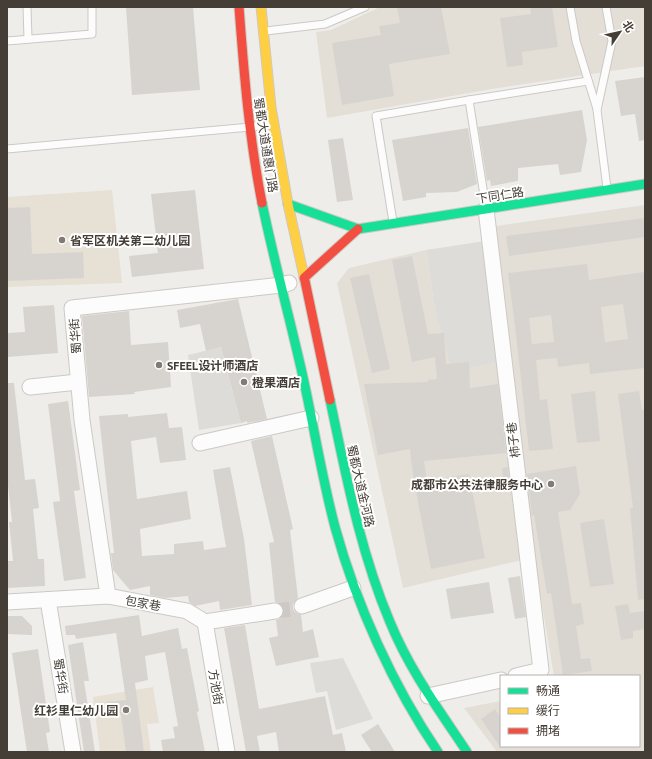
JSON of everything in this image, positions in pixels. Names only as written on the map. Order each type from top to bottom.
[{"type":"main road","name":"蜀都大道通惠门路","points":[[239,7],[250,128],[264,208],[282,286]]},
{"type":"main road","name":"蜀都大道通惠门路","points":[[261,7],[271,107],[288,204]]},
{"type":"main road","name":"下同仁路","points":[[288,204],[358,228],[645,184]]},
{"type":"main road","name":"蜀都大道金河路","points":[[288,204],[341,454],[358,528],[371,573],[390,623],[418,679],[467,752]]},
{"type":"main road","points":[[264,208],[279,234]]},
{"type":"main road","points":[[290,253],[304,278],[358,228]]},
{"type":"main road","points":[[282,286],[312,418],[329,504],[353,588],[400,688],[422,730],[438,752]]},
{"type":"street","name":"柿子巷","points":[[486,209],[541,670],[520,675]]},
{"type":"street","name":"蜀华街","points":[[108,596],[82,420],[72,308],[282,286],[304,278]]},
{"type":"street","points":[[30,387],[78,382]]},
{"type":"street","points":[[200,443],[312,418]]},
{"type":"street","points":[[302,606],[353,588]]},
{"type":"street","name":"包家巷","points":[[7,602],[108,596],[187,611],[205,622]]},
{"type":"street","name":"蜀华街","points":[[48,600],[73,752]]},
{"type":"street","points":[[205,622],[275,611]]},
{"type":"street","name":"方池街","points":[[205,622],[227,752]]},
{"type":"street","points":[[428,696],[500,680]]},
{"type":"lane","points":[[27,7],[28,39]]},
{"type":"lane","points":[[7,41],[92,34],[92,7]]},
{"type":"lane","points":[[264,31],[325,24],[365,7]]},
{"type":"lane","points":[[570,7],[576,41],[597,110],[607,190]]},
{"type":"lane","points":[[597,110],[612,41],[606,7]]},
{"type":"lane","points":[[393,223],[376,116],[588,81]]},
{"type":"lane","points":[[470,100],[486,209]]},
{"type":"lane","points":[[7,149],[250,128],[274,124]]},
{"type":"shaded area","points":[[380,7],[645,7],[645,66],[492,89],[327,118],[316,32],[331,30]]},
{"type":"shaded area","name":"省军区机关第二幼儿园","points":[[112,190],[122,283],[7,287],[7,197]]},
{"type":"shaded area","points":[[645,205],[645,752],[497,752],[464,708],[500,701],[500,747],[640,747],[640,675],[554,675],[534,557],[403,588],[337,283],[349,268],[426,250],[435,311],[452,372],[512,359],[496,226]]},
{"type":"shaded area","points":[[485,241],[499,362],[452,372],[435,311],[426,250]]},
{"type":"shaded area","points":[[221,347],[241,423],[199,430],[188,355]]},
{"type":"shaded area","points":[[343,658],[373,719],[336,730],[327,691],[316,693],[310,663]]},
{"type":"shaded area","name":"红衫里仁幼儿园","points":[[153,687],[159,723],[147,724],[151,752],[100,752],[93,697]]},
{"type":"building","points":[[126,7],[193,7],[200,90],[132,95]]},
{"type":"building","points":[[397,7],[441,7],[450,54],[389,64],[394,96],[342,105],[332,43],[381,35],[379,26],[400,23]]},
{"type":"building","points":[[530,7],[552,7],[558,47],[522,52],[523,65],[507,67],[500,18],[531,14]]},
{"type":"building","points":[[645,77],[645,140],[639,141],[635,114],[621,116],[615,81]]},
{"type":"building","points":[[582,110],[587,140],[581,172],[560,175],[558,164],[518,168],[518,181],[491,186],[490,180],[487,181],[478,127]]},
{"type":"building","points":[[468,128],[477,184],[457,192],[426,193],[426,197],[403,201],[392,140]]},
{"type":"building","points":[[343,138],[353,200],[337,202],[328,140]]},
{"type":"building","points":[[195,190],[204,269],[132,277],[129,256],[158,253],[151,194]]},
{"type":"building","points":[[30,207],[32,254],[83,252],[84,278],[7,281],[7,208]]},
{"type":"building","points":[[645,218],[645,237],[509,256],[506,236]]},
{"type":"building","points":[[412,256],[428,334],[444,333],[446,364],[469,362],[470,388],[498,384],[506,453],[424,461],[427,481],[469,474],[485,558],[431,569],[413,476],[410,449],[378,455],[364,384],[428,382],[428,380],[437,379],[435,357],[412,362],[392,260]]},
{"type":"building","points":[[587,264],[589,280],[644,272],[645,368],[590,374],[589,363],[558,367],[557,358],[536,360],[540,400],[547,399],[553,449],[529,451],[508,273]],"holes":[[[623,304],[628,339],[605,342],[601,307]],[[551,315],[554,342],[532,344],[529,318]]]},
{"type":"building","points":[[369,274],[390,369],[372,373],[350,278]]},
{"type":"building","points":[[238,299],[267,419],[247,423],[247,421],[241,423],[221,347],[206,351],[200,324],[180,328],[177,310]]},
{"type":"building","points":[[54,305],[58,353],[7,357],[7,333],[25,332],[23,307]]},
{"type":"building","points":[[129,311],[131,345],[168,342],[171,387],[134,392],[135,394],[89,397],[82,316]]},
{"type":"building","points":[[7,383],[14,383],[25,480],[35,479],[39,508],[33,509],[38,559],[44,559],[45,586],[7,588],[7,561],[13,561],[9,522],[12,522],[7,476]]},
{"type":"building","points":[[595,391],[600,441],[577,443],[571,394]]},
{"type":"building","points":[[639,391],[642,410],[645,409],[645,599],[638,600],[630,508],[633,508],[618,394]]},
{"type":"building","points":[[68,401],[80,490],[74,491],[86,578],[64,581],[53,502],[60,501],[48,404]]},
{"type":"building","points":[[167,413],[169,428],[182,427],[186,460],[160,463],[156,437],[131,441],[137,499],[187,491],[191,519],[140,529],[142,556],[174,554],[174,544],[203,541],[204,550],[226,547],[213,470],[230,467],[244,539],[252,605],[220,610],[219,601],[195,606],[189,602],[188,596],[165,598],[150,595],[150,586],[130,590],[113,570],[111,553],[114,553],[99,416],[128,414],[128,417]]},
{"type":"building","points":[[272,436],[293,529],[290,530],[298,598],[293,604],[293,609],[296,613],[301,615],[303,632],[313,629],[319,657],[276,666],[269,638],[278,636],[276,620],[281,618],[284,610],[282,605],[275,602],[269,543],[274,542],[251,441]]},
{"type":"building","points":[[576,466],[580,494],[570,510],[558,512],[572,604],[581,603],[584,624],[576,626],[581,659],[590,658],[592,671],[563,675],[551,593],[547,594],[534,515],[532,516],[527,474]]},
{"type":"building","points":[[508,467],[509,479],[503,480],[502,468]]},
{"type":"building","points":[[604,519],[614,584],[590,587],[580,523]]},
{"type":"building","points":[[520,576],[526,617],[515,619],[508,578]]},
{"type":"building","points":[[489,582],[494,613],[451,619],[446,589]]},
{"type":"building","points":[[628,604],[630,613],[645,611],[645,629],[633,631],[633,638],[621,640],[615,606]]},
{"type":"building","points":[[139,615],[142,636],[178,628],[182,649],[187,648],[205,752],[163,752],[161,740],[175,738],[173,727],[178,726],[165,652],[145,656],[148,680],[135,683],[144,752],[126,752],[121,714],[108,715],[106,702],[126,700],[116,633],[76,639],[75,635],[66,635],[65,626]]},
{"type":"building","points":[[7,616],[22,616],[32,626],[32,635],[7,634]]},
{"type":"building","points":[[245,625],[259,709],[325,696],[333,735],[342,733],[346,752],[279,752],[276,732],[257,736],[260,752],[246,752],[224,628]]},
{"type":"building","points":[[83,642],[89,681],[84,681],[95,752],[84,752],[68,645]]},
{"type":"building","points":[[38,649],[50,732],[46,733],[49,752],[27,752],[12,653]]},
{"type":"building","points":[[495,709],[500,716],[500,747],[481,719]]},
{"type":"building","points":[[378,724],[395,752],[372,752],[361,735]]},
{"type":"tunnel","points":[[275,611],[302,606]]},
{"type":"traffic: fast","points":[[288,204],[358,229],[645,184]]},
{"type":"traffic: fast","points":[[262,203],[303,377],[330,509],[344,556],[365,615],[391,672],[406,700],[438,752]]},
{"type":"traffic: fast","points":[[330,400],[362,540],[379,595],[390,622],[415,673],[467,752]]},
{"type":"traffic: slow","points":[[261,7],[271,107],[288,204],[305,281]]},
{"type":"traffic: jam","points":[[239,7],[250,130],[262,203]]},
{"type":"traffic: jam","points":[[304,278],[358,229]]},
{"type":"traffic: jam","points":[[305,281],[330,400]]},
{"type":"place","name":"省军区机关第二幼儿园","points":[[62,240]]},
{"type":"place","name":"SFEEL设计师酒店","points":[[159,365]]},
{"type":"place","name":"橙果酒店","points":[[244,382]]},
{"type":"place","name":"成都市公共法律服务中心","points":[[551,484]]},
{"type":"place","name":"红衫里仁幼儿园","points":[[126,710]]}]
